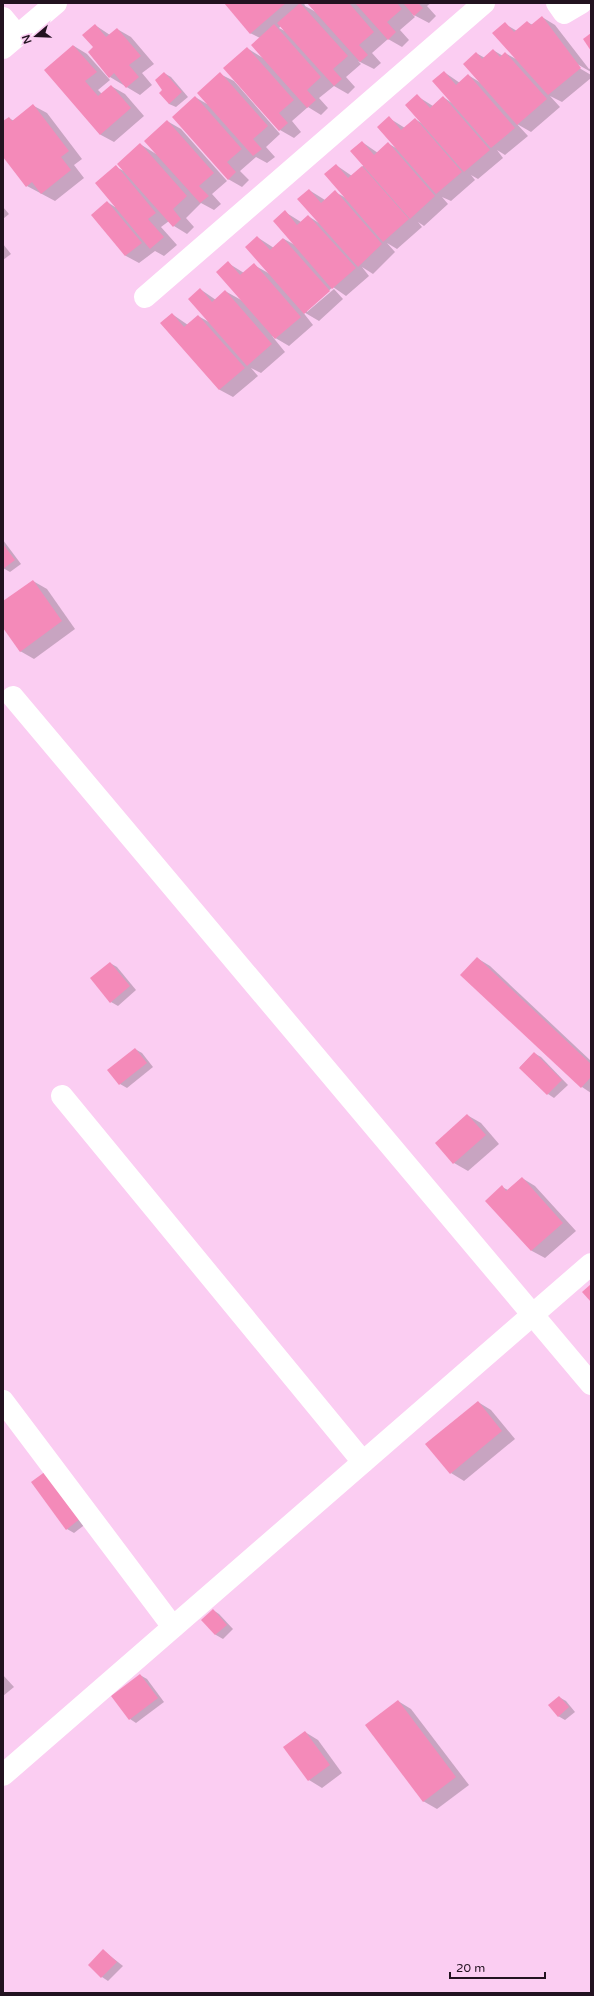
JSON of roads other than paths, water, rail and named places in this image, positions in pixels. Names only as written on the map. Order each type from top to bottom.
[{"type":"street","points":[[3,18],[10,42],[56,3]]},
{"type":"street","points":[[145,297],[484,3]]},
{"type":"street","points":[[557,3],[564,13],[581,3]]},
{"type":"street","points":[[13,697],[533,1313],[591,1384]]},
{"type":"street","points":[[62,1096],[363,1462]]},
{"type":"street","points":[[3,1775],[591,1264]]},
{"type":"street","points":[[3,1400],[173,1627]]}]
